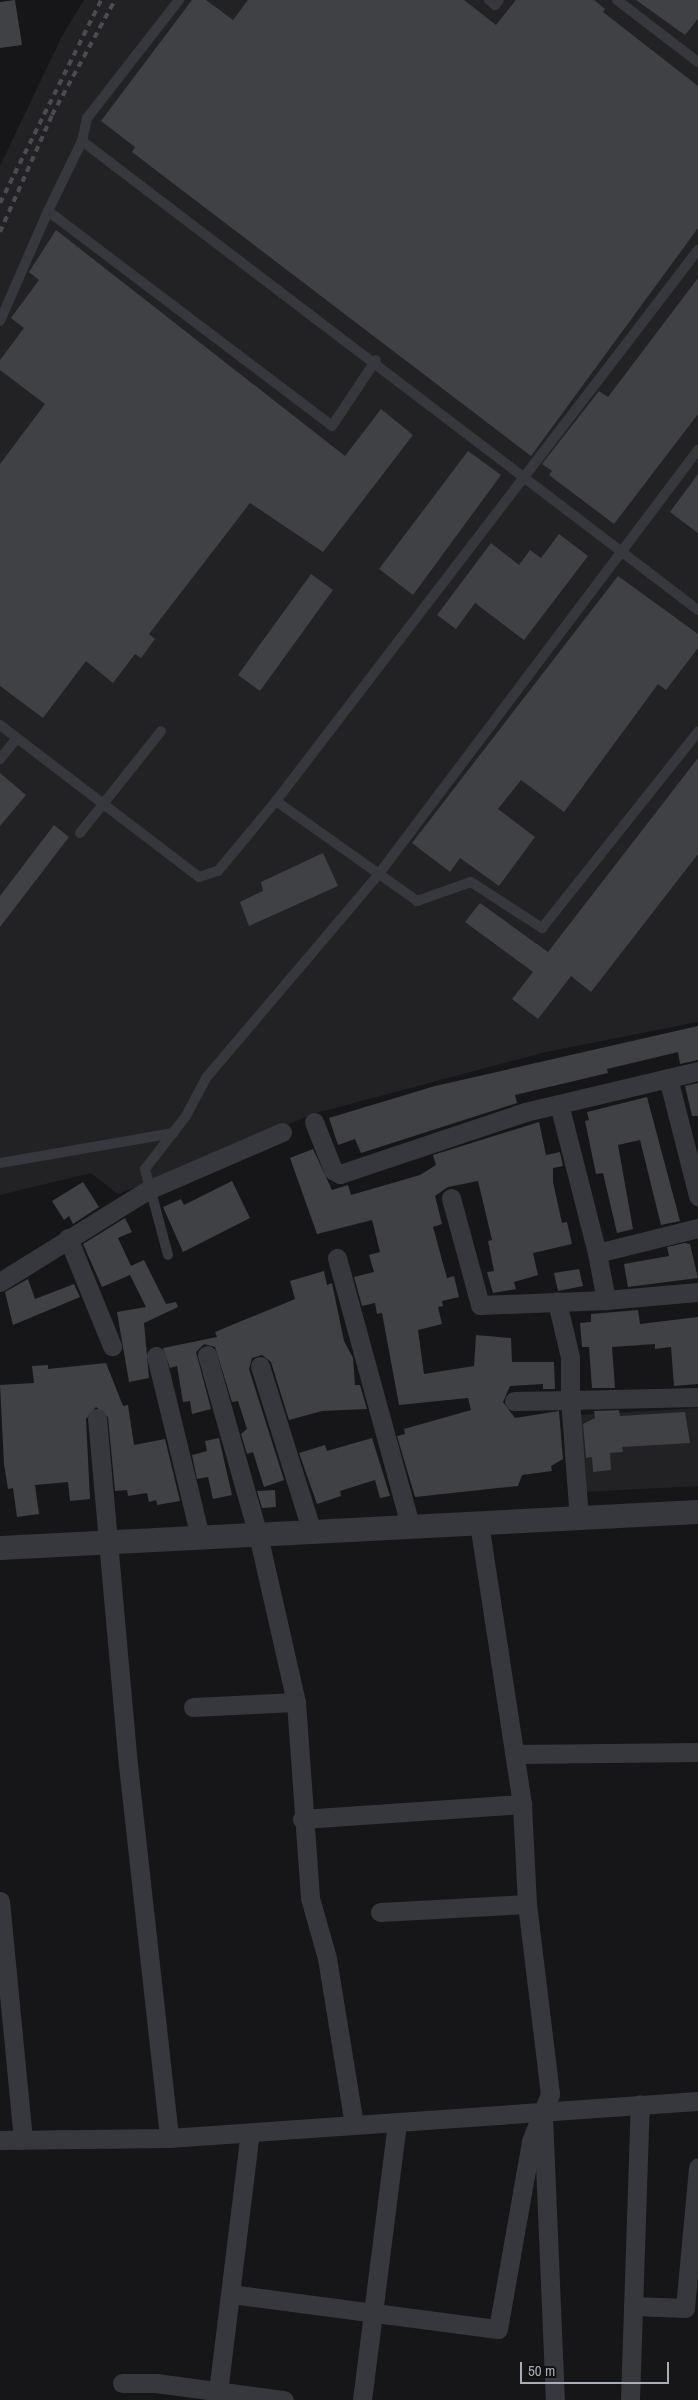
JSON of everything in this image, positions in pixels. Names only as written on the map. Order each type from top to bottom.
[{"type":"street","points":[[314,1122],[333,1170],[340,1174],[559,1104],[698,1071]]},
{"type":"street","points":[[668,1078],[698,1196]]},
{"type":"street","points":[[559,1104],[597,1253],[606,1300]]},
{"type":"street","points":[[0,1282],[148,1190],[282,1132]]},
{"type":"street","points":[[451,1198],[480,1305],[606,1300],[698,1292]]},
{"type":"street","points":[[597,1253],[698,1228]]},
{"type":"street","points":[[68,1238],[112,1346]]},
{"type":"street","points":[[337,1258],[411,1528]]},
{"type":"street","points":[[557,1302],[570,1357],[570,1400],[579,1519]]},
{"type":"street","points":[[206,1355],[258,1534],[296,1702],[302,1819],[310,1898],[327,1958],[354,2125]]},
{"type":"street","points":[[156,1356],[200,1537]]},
{"type":"street","points":[[260,1366],[312,1532]]},
{"type":"street","points":[[514,1402],[698,1397]]},
{"type":"street","points":[[98,1418],[108,1542],[168,2138]]},
{"type":"street","points":[[0,1548],[698,1512]]},
{"type":"street","points":[[231,2294],[498,2329],[531,2141],[550,2094],[527,1904],[522,1804],[516,1754],[478,1524]]},
{"type":"street","points":[[193,1707],[296,1702]]},
{"type":"street","points":[[516,1754],[698,1752]]},
{"type":"street","points":[[302,1819],[522,1804]]},
{"type":"street","points":[[0,1901],[3,1963],[23,2138]]},
{"type":"street","points":[[380,1912],[527,1904]]},
{"type":"street","points":[[0,2140],[23,2138],[168,2138],[698,2101]]},
{"type":"street","points":[[630,2400],[640,2104]]},
{"type":"street","points":[[543,2112],[555,2400]]},
{"type":"street","points":[[362,2400],[397,2122]]},
{"type":"street","points":[[217,2396],[250,2133]]},
{"type":"street","points":[[633,2306],[692,2309],[698,2168]]},
{"type":"street","points":[[122,2383],[217,2396],[284,2400]]},
{"type":"lane","points":[[0,321],[48,211],[82,141],[88,118],[179,0]]},
{"type":"lane","points":[[489,0],[495,5],[499,0]]},
{"type":"lane","points":[[617,0],[698,62]]},
{"type":"lane","points":[[82,141],[376,360],[698,610]]},
{"type":"lane","points":[[48,211],[332,426],[376,360]]},
{"type":"lane","points":[[0,725],[171,857],[206,877],[218,871],[276,801],[698,250]]},
{"type":"lane","points":[[168,1255],[148,1190],[145,1169],[173,1133],[206,1078],[378,875],[698,450]]},
{"type":"lane","points":[[80,833],[161,731]]},
{"type":"lane","points":[[276,801],[417,901],[436,898],[456,885],[471,882],[542,928],[698,732]]},
{"type":"lane","points":[[0,759],[17,738]]},
{"type":"lane","points":[[0,1163],[173,1133]]},
{"type":"shaded area","points":[[84,0],[698,0],[698,1022],[546,1052],[316,1113],[118,1194],[91,1173],[0,1195],[0,166],[62,36]]},
{"type":"shaded area","points":[[698,1408],[698,1486],[584,1492],[579,1415]]},
{"type":"building","points":[[15,0],[22,45],[0,48],[0,2]]},
{"type":"building","points":[[192,0],[206,0],[233,20],[248,0],[464,0],[496,25],[516,0],[594,0],[605,9],[603,12],[698,86],[698,228],[531,456],[132,152],[135,147],[101,121]]},
{"type":"building","points":[[636,0],[698,0],[698,19],[685,35]]},
{"type":"building","points":[[56,230],[345,456],[381,409],[413,435],[323,552],[250,503],[149,634],[155,639],[141,658],[135,654],[113,683],[86,661],[43,718],[0,686],[0,464],[45,404],[0,370],[0,360],[24,328],[11,318],[39,280],[29,272]]},
{"type":"building","points":[[698,278],[698,414],[614,524],[549,475],[552,471],[542,464],[599,391],[608,397]]},
{"type":"building","points":[[468,451],[501,475],[413,595],[379,569]]},
{"type":"building","points":[[698,474],[698,533],[670,512]]},
{"type":"building","points":[[559,534],[588,556],[524,640],[475,603],[456,629],[437,615],[491,543],[519,565],[530,550],[541,558]]},
{"type":"building","points":[[311,574],[333,590],[260,691],[238,675]]},
{"type":"building","points":[[618,576],[698,634],[698,648],[666,690],[658,684],[564,812],[521,780],[498,809],[535,837],[499,886],[460,858],[450,872],[412,843]]},
{"type":"building","points":[[698,758],[698,854],[591,992],[571,976],[538,1019],[512,999],[533,972],[465,922],[480,903],[548,952]]},
{"type":"building","points":[[0,773],[26,795],[0,826]]},
{"type":"building","points":[[54,825],[69,837],[0,927],[0,896]]},
{"type":"building","points":[[323,853],[338,886],[249,926],[240,902],[263,891],[261,882]]},
{"type":"building","points":[[698,1026],[698,1060],[680,1064],[678,1052],[607,1069],[608,1073],[515,1095],[517,1103],[361,1153],[355,1139],[338,1145],[329,1118],[435,1086]]},
{"type":"building","points":[[698,1083],[698,1116],[692,1116],[685,1086]]},
{"type":"building","points":[[647,1097],[680,1221],[661,1225],[640,1140],[618,1145],[633,1229],[617,1233],[603,1173],[596,1174],[585,1121],[589,1120],[587,1112]]},
{"type":"building","points":[[539,1122],[546,1155],[560,1152],[563,1166],[553,1168],[553,1182],[562,1223],[567,1222],[572,1244],[533,1253],[538,1275],[514,1282],[516,1289],[493,1293],[487,1272],[494,1271],[488,1241],[492,1240],[478,1181],[448,1187],[435,1196],[442,1224],[433,1227],[447,1278],[454,1276],[459,1297],[442,1301],[443,1306],[438,1307],[442,1324],[418,1330],[424,1374],[474,1366],[476,1335],[511,1338],[512,1362],[554,1362],[555,1389],[543,1389],[543,1384],[510,1386],[503,1402],[515,1418],[559,1411],[563,1459],[551,1466],[552,1471],[522,1475],[518,1486],[415,1497],[397,1436],[405,1434],[404,1429],[471,1410],[468,1398],[399,1405],[382,1313],[377,1314],[375,1303],[362,1306],[354,1277],[374,1272],[369,1255],[380,1252],[372,1220],[317,1234],[290,1158],[313,1149],[332,1190],[348,1185],[351,1195],[420,1175],[436,1165],[433,1155]]},
{"type":"building","points":[[232,1181],[250,1218],[183,1252],[163,1207],[181,1199],[184,1205]]},
{"type":"building","points":[[83,1182],[99,1207],[73,1224],[69,1216],[64,1220],[52,1201]]},
{"type":"building","points":[[125,1218],[132,1232],[118,1238],[131,1266],[144,1260],[166,1304],[176,1302],[178,1307],[144,1323],[149,1378],[129,1382],[117,1312],[146,1307],[130,1275],[102,1287],[83,1244]]},
{"type":"building","points":[[685,1243],[690,1244],[698,1278],[628,1287],[624,1264],[669,1256],[667,1247]]},
{"type":"building","points":[[579,1269],[583,1286],[558,1291],[554,1273]]},
{"type":"building","points":[[324,1271],[327,1285],[332,1283],[344,1341],[353,1358],[355,1385],[360,1385],[367,1409],[322,1411],[289,1420],[271,1362],[262,1355],[252,1358],[249,1369],[284,1480],[264,1487],[253,1452],[247,1454],[241,1434],[247,1429],[238,1401],[232,1402],[215,1347],[204,1344],[196,1352],[211,1409],[192,1414],[190,1401],[183,1402],[177,1366],[170,1368],[163,1348],[217,1337],[215,1332],[295,1299],[290,1281]]},
{"type":"building","points":[[28,1279],[35,1299],[74,1284],[80,1297],[13,1325],[5,1292]]},
{"type":"building","points":[[638,1310],[640,1324],[698,1317],[698,1384],[674,1386],[671,1347],[655,1349],[655,1344],[612,1347],[615,1388],[592,1388],[589,1347],[582,1347],[580,1323],[591,1322],[591,1314]]},
{"type":"building","points":[[106,1363],[123,1406],[128,1405],[134,1445],[165,1439],[180,1501],[157,1505],[156,1500],[149,1502],[147,1493],[128,1496],[127,1490],[115,1491],[108,1417],[96,1407],[86,1419],[90,1499],[70,1501],[68,1482],[35,1485],[39,1514],[17,1517],[13,1488],[8,1489],[4,1464],[0,1385],[34,1383],[32,1366],[48,1365],[48,1369]]},
{"type":"building","points":[[619,1410],[620,1416],[685,1412],[690,1443],[622,1447],[623,1452],[610,1453],[611,1470],[593,1472],[592,1457],[586,1458],[583,1424],[595,1418],[594,1411]]},
{"type":"building","points":[[219,1438],[232,1495],[213,1499],[208,1477],[197,1479],[192,1455],[207,1451],[205,1441]]},
{"type":"building","points":[[372,1438],[390,1496],[380,1498],[375,1480],[340,1491],[341,1496],[317,1504],[299,1453],[325,1445],[327,1451]]},
{"type":"building","points":[[275,1490],[276,1507],[262,1508],[257,1491]]},
{"type":"railway","points":[[0,203],[101,0]]},
{"type":"railway","points":[[0,232],[52,115],[115,0]]}]
